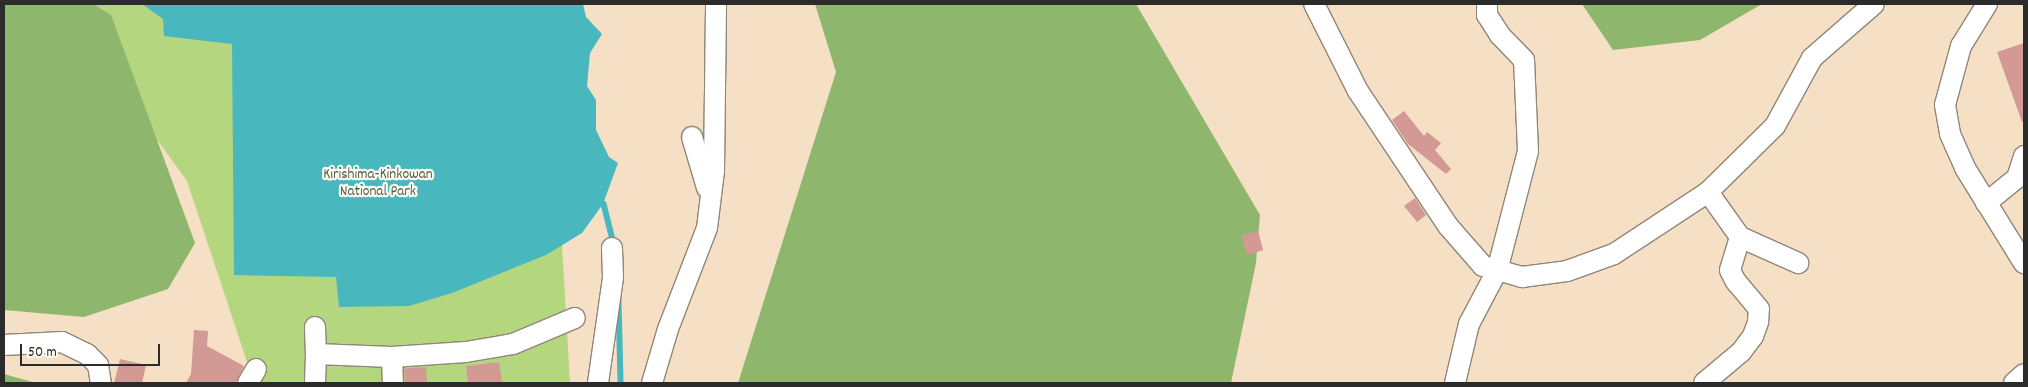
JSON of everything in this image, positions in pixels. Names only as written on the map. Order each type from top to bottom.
[{"type":"street","points":[[652,383],[668,329],[707,228],[714,171],[716,4]]},
{"type":"street","points":[[1314,4],[1358,90],[1448,226],[1478,262],[1497,271],[1534,277],[1567,271],[1614,254],[1708,192],[1775,126],[1812,58],[1874,4]]},
{"type":"street","points":[[1455,383],[1469,324],[1497,271],[1527,158],[1524,60],[1500,35],[1487,15],[1487,4]]},
{"type":"street","points":[[1987,4],[1961,46],[1945,105],[1950,134],[1986,203],[2024,263]]},
{"type":"street","points":[[692,137],[710,201]]},
{"type":"street","points":[[1986,203],[2017,178],[2024,156]]},
{"type":"street","points":[[1708,192],[1740,237],[1798,264]]},
{"type":"street","points":[[1704,383],[1741,352],[1753,336],[1758,322],[1759,309],[1732,275],[1740,237]]},
{"type":"street","points":[[598,383],[613,277],[612,248]]},
{"type":"street","points":[[316,354],[392,357],[466,352],[513,344],[575,318]]},
{"type":"street","points":[[315,327],[315,383]]},
{"type":"street","points":[[4,346],[62,342],[87,354],[98,365],[101,383]]},
{"type":"street","points":[[392,357],[393,383]]},
{"type":"street","points":[[2014,383],[2024,374]]},
{"type":"street","points":[[2019,383],[2024,374]]},
{"type":"green space","points":[[4,4],[93,4],[111,15],[195,243],[168,289],[84,317],[4,310]]},
{"type":"green space","name":"Kirishima-Kinkowan National Park","points":[[59,4],[548,4],[570,383],[254,383],[187,181]]},
{"type":"green space","points":[[815,4],[1136,4],[1260,215],[1256,263],[1231,383],[738,383],[836,72]]},
{"type":"green space","points":[[1582,4],[1762,4],[1700,40],[1613,50]]},
{"type":"green space","points":[[4,374],[36,383],[4,383]]},
{"type":"water","name":"Kirishima-Kinkowan National Park","points":[[142,4],[583,4],[586,17],[602,34],[590,53],[587,86],[596,100],[596,130],[609,157],[618,163],[603,204],[582,233],[546,255],[452,293],[409,306],[339,307],[336,277],[234,275],[232,44],[164,36],[163,19]]},
{"type":"building","points":[[2024,43],[2024,122],[2022,122],[1997,52]]},
{"type":"building","points":[[1404,111],[1424,136],[1427,132],[1441,143],[1435,150],[1451,169],[1446,174],[1408,144],[1392,120]]},
{"type":"building","points":[[1415,198],[1426,215],[1417,222],[1404,206]]},
{"type":"building","points":[[1258,231],[1263,250],[1247,255],[1242,235]]},
{"type":"building","points":[[194,330],[208,331],[207,346],[244,366],[236,383],[186,383],[191,374]]},
{"type":"building","points":[[120,359],[146,365],[142,383],[114,383]]},
{"type":"building","points":[[499,362],[502,383],[468,383],[466,366]]},
{"type":"building","points":[[426,367],[427,383],[405,383],[404,369]]},
{"type":"waterway","points":[[604,204],[614,244]]},
{"type":"waterway","points":[[619,300],[621,383]]}]
